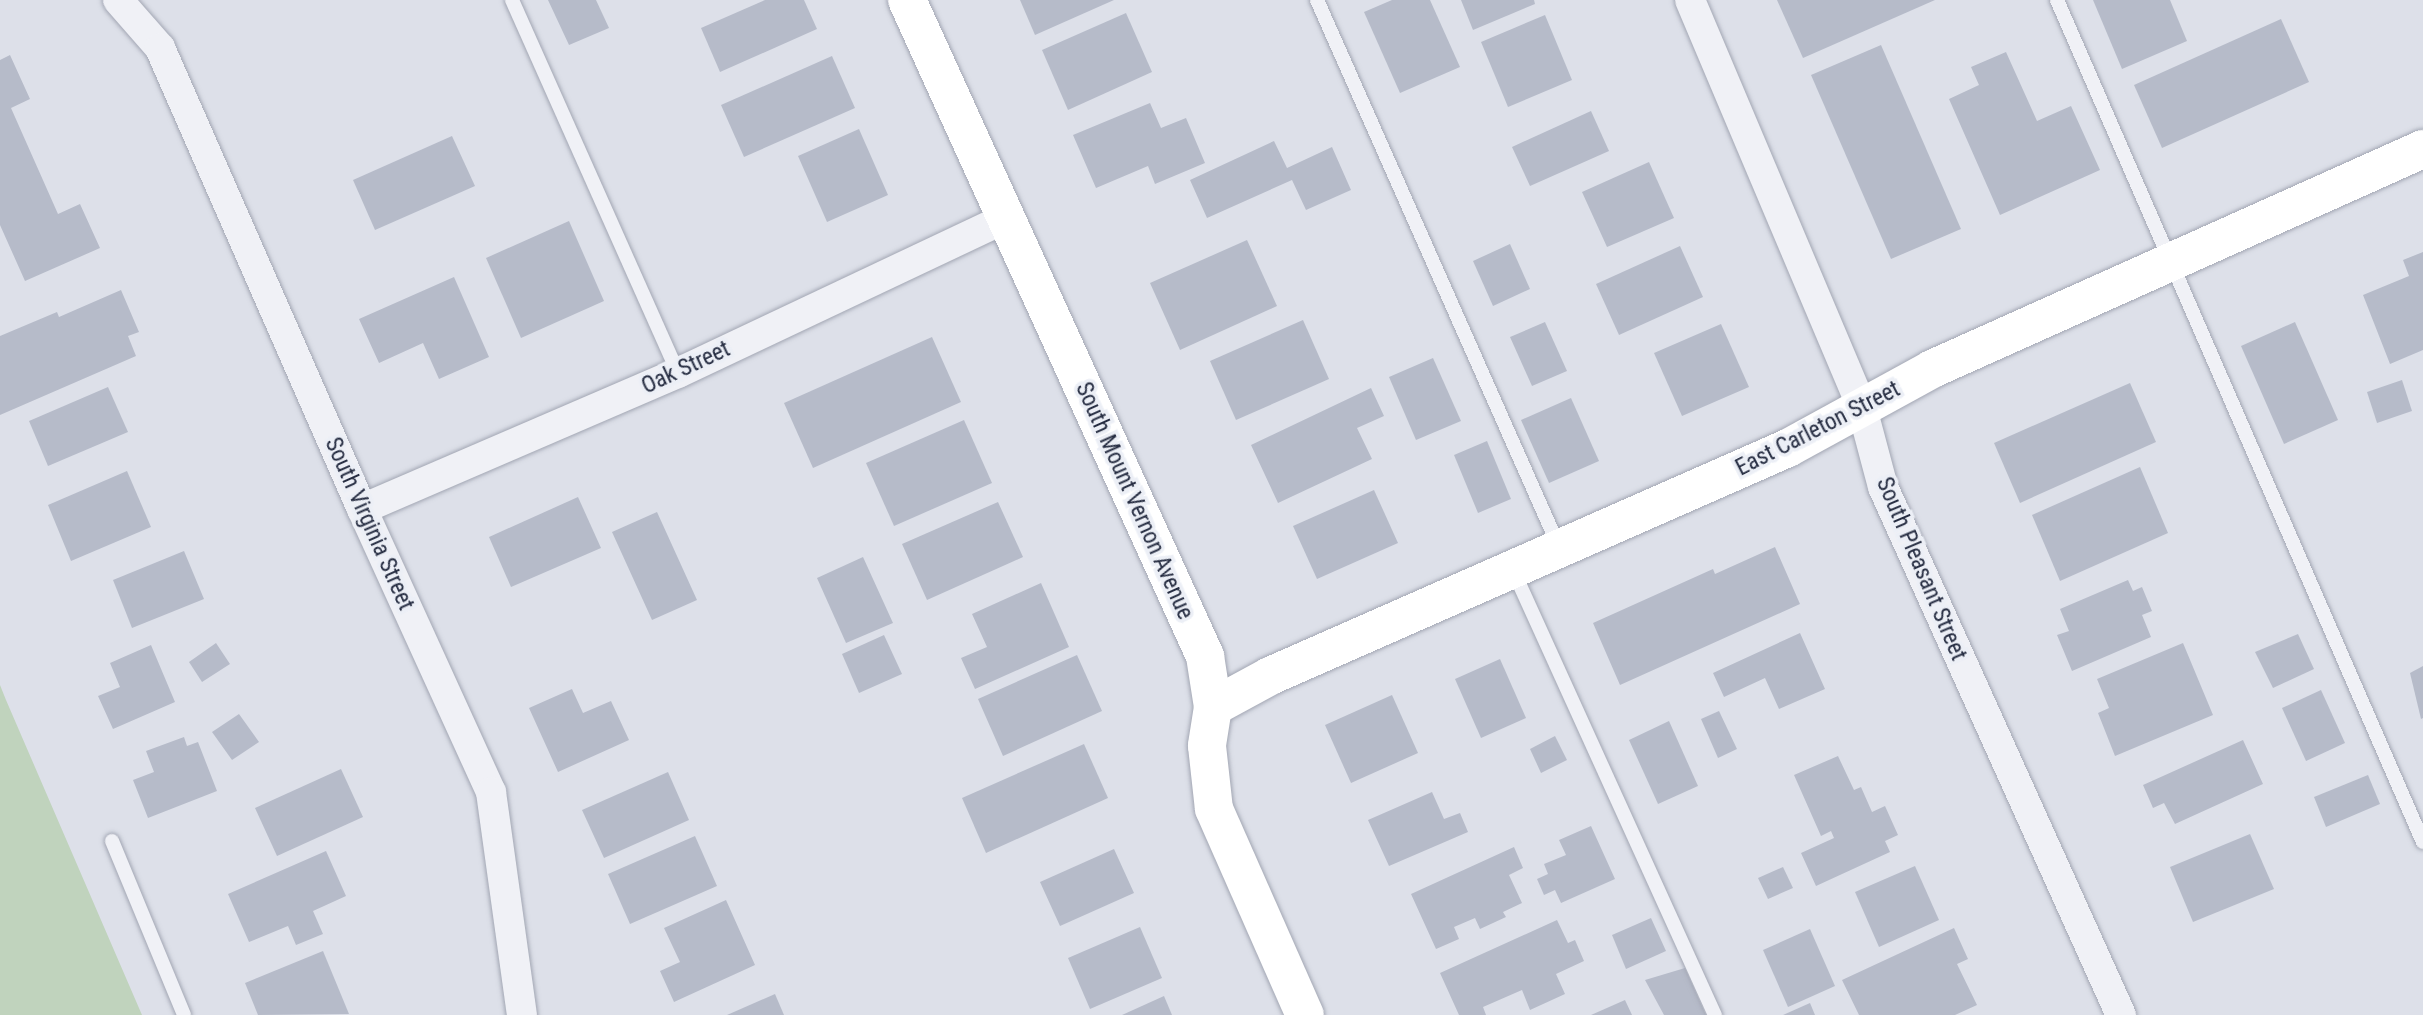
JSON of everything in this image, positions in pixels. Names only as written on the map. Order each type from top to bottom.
[{"type":"street","name":"South Virginia Street","points":[[118,0],[160,48],[362,509],[491,792],[522,1015]]},
{"type":"street","name":"South Mount Vernon Avenue","points":[[907,0],[1205,656],[1213,707],[1207,746],[1214,808],[1305,1015]]},
{"type":"street","name":"South Pleasant Street","points":[[1690,0],[1862,408],[1883,487],[2121,1015]]},
{"type":"street","name":"East Carleton Street","points":[[1213,707],[1270,676],[1788,448],[1932,369],[2423,149]]},
{"type":"street","name":"Oak Street","points":[[362,509],[678,373],[1006,218]]},
{"type":"lane","points":[[512,0],[678,373]]},
{"type":"lane","points":[[1317,0],[1559,548]]},
{"type":"lane","points":[[2057,0],[2169,263],[2423,842]]},
{"type":"lane","points":[[1511,568],[1716,1015]]},
{"type":"lane","points":[[112,841],[184,1015]]},
{"type":"green space","points":[[0,685],[6,700],[142,1015],[0,1015]]},
{"type":"building","points":[[548,0],[596,0],[609,28],[569,45]]},
{"type":"building","points":[[765,0],[804,0],[817,29],[720,72],[701,28]]},
{"type":"building","points":[[1020,0],[1114,0],[1035,35]]},
{"type":"building","points":[[1392,0],[1430,0],[1460,67],[1400,93],[1364,12]]},
{"type":"building","points":[[1461,0],[1534,0],[1535,4],[1473,30]]},
{"type":"building","points":[[1777,0],[1935,0],[1803,58]]},
{"type":"building","points":[[2093,0],[2170,0],[2187,41],[2122,69]]},
{"type":"building","points":[[1126,13],[1152,72],[1068,110],[1042,50]]},
{"type":"building","points":[[1545,15],[1572,80],[1508,107],[1481,42]]},
{"type":"building","points":[[2281,19],[2309,82],[2162,148],[2134,85]]},
{"type":"building","points":[[1881,45],[1961,229],[1891,259],[1811,75]]},
{"type":"building","points":[[2006,52],[2037,121],[2071,106],[2100,170],[2000,215],[1949,99],[1979,85],[1971,67]]},
{"type":"building","points":[[10,55],[30,99],[11,108],[58,214],[80,204],[100,248],[25,281],[0,225],[0,60]]},
{"type":"building","points":[[832,56],[855,108],[744,157],[721,105]]},
{"type":"building","points":[[1150,103],[1161,128],[1186,118],[1205,163],[1155,184],[1148,166],[1096,188],[1073,135]]},
{"type":"building","points":[[1591,111],[1609,151],[1530,186],[1512,147]]},
{"type":"building","points":[[859,129],[888,195],[827,222],[798,156]]},
{"type":"building","points":[[452,136],[475,186],[375,230],[353,180]]},
{"type":"building","points":[[1274,141],[1287,168],[1332,147],[1351,190],[1306,210],[1292,180],[1207,218],[1190,180]]},
{"type":"building","points":[[1649,162],[1674,218],[1607,247],[1582,192]]},
{"type":"building","points":[[569,221],[604,301],[521,338],[486,258]]},
{"type":"building","points":[[1247,240],[1277,306],[1180,350],[1150,283]]},
{"type":"building","points":[[1510,244],[1530,289],[1493,306],[1473,261]]},
{"type":"building","points":[[1680,246],[1703,297],[1619,335],[1596,284]]},
{"type":"building","points":[[2423,252],[2423,350],[2390,364],[2363,295],[2409,276],[2403,260]]},
{"type":"building","points":[[454,277],[489,357],[439,379],[423,343],[379,363],[359,319]]},
{"type":"building","points":[[121,290],[139,332],[128,336],[136,356],[0,415],[0,336],[57,312],[59,317]]},
{"type":"building","points":[[1303,320],[1329,379],[1236,420],[1210,361]]},
{"type":"building","points":[[1545,322],[1567,371],[1532,386],[1510,337]]},
{"type":"building","points":[[2295,322],[2338,420],[2284,444],[2241,346]]},
{"type":"building","points":[[1721,324],[1749,387],[1682,416],[1654,353]]},
{"type":"building","points":[[932,337],[961,402],[813,468],[784,403]]},
{"type":"building","points":[[1433,358],[1461,421],[1416,440],[1389,377]]},
{"type":"building","points":[[2402,380],[2412,411],[2377,423],[2367,392]]},
{"type":"building","points":[[2130,383],[2156,442],[2020,503],[1994,443]]},
{"type":"building","points":[[108,387],[128,432],[48,466],[29,421]]},
{"type":"building","points":[[1371,388],[1384,416],[1357,428],[1372,459],[1278,503],[1251,445]]},
{"type":"building","points":[[1571,398],[1599,461],[1549,483],[1521,420]]},
{"type":"building","points":[[964,420],[992,483],[894,526],[866,463]]},
{"type":"building","points":[[1487,441],[1511,499],[1478,513],[1454,455]]},
{"type":"building","points":[[2140,467],[2168,533],[2060,581],[2032,515]]},
{"type":"building","points":[[127,471],[151,527],[71,561],[48,505]]},
{"type":"building","points":[[1374,490],[1398,543],[1317,579],[1293,526]]},
{"type":"building","points":[[578,497],[601,548],[511,587],[489,537]]},
{"type":"building","points":[[998,502],[1023,557],[927,600],[902,544]]},
{"type":"building","points":[[657,512],[697,600],[652,620],[612,532]]},
{"type":"building","points":[[1775,547],[1800,604],[1620,685],[1593,623],[1713,569],[1715,574]]},
{"type":"building","points":[[184,551],[204,599],[132,628],[113,580]]},
{"type":"building","points":[[863,557],[893,623],[846,643],[817,578]]},
{"type":"building","points":[[2128,580],[2133,591],[2142,587],[2152,611],[2142,615],[2151,637],[2072,671],[2057,635],[2069,631],[2060,609]]},
{"type":"building","points":[[1041,583],[1069,647],[975,689],[961,658],[987,647],[972,614]]},
{"type":"building","points":[[1800,633],[1825,689],[1779,709],[1765,678],[1724,697],[1713,673]]},
{"type":"building","points":[[2298,634],[2314,669],[2273,688],[2255,652]]},
{"type":"building","points":[[884,635],[902,674],[859,693],[842,654]]},
{"type":"building","points":[[216,643],[230,664],[202,682],[189,662]]},
{"type":"building","points":[[2183,643],[2213,715],[2115,756],[2098,713],[2109,708],[2097,679]]},
{"type":"building","points":[[151,645],[175,702],[113,729],[98,696],[120,687],[110,663]]},
{"type":"building","points":[[1077,655],[1102,711],[1003,756],[978,699]]},
{"type":"building","points":[[1500,659],[1526,718],[1481,738],[1455,679]]},
{"type":"building","points":[[2423,666],[2423,718],[2421,719],[2410,673]]},
{"type":"building","points":[[572,689],[583,713],[611,701],[629,740],[558,772],[529,708]]},
{"type":"building","points":[[2321,690],[2345,743],[2306,761],[2282,708]]},
{"type":"building","points":[[1392,695],[1418,753],[1351,783],[1325,725]]},
{"type":"building","points":[[1719,711],[1737,749],[1718,758],[1701,719]]},
{"type":"building","points":[[239,714],[259,742],[232,760],[212,732]]},
{"type":"building","points":[[1669,721],[1698,786],[1658,804],[1629,740]]},
{"type":"building","points":[[1555,736],[1567,760],[1541,773],[1530,749]]},
{"type":"building","points":[[184,737],[187,746],[198,742],[217,791],[148,818],[133,780],[154,772],[146,751]]},
{"type":"building","points":[[2243,740],[2263,784],[2175,824],[2164,803],[2153,808],[2143,785]]},
{"type":"building","points":[[1084,744],[1108,798],[986,853],[962,798]]},
{"type":"building","points":[[1838,756],[1854,790],[1861,787],[1872,812],[1885,806],[1898,835],[1885,841],[1890,852],[1816,886],[1801,853],[1834,838],[1831,831],[1821,836],[1794,775]]},
{"type":"building","points":[[341,769],[363,817],[277,856],[255,808]]},
{"type":"building","points":[[668,772],[689,820],[604,858],[582,810]]},
{"type":"building","points":[[2368,775],[2380,804],[2326,827],[2314,797]]},
{"type":"building","points":[[1432,792],[1444,819],[1460,813],[1468,832],[1389,866],[1368,820]]},
{"type":"building","points":[[1591,826],[1615,879],[1561,903],[1555,890],[1544,895],[1537,879],[1548,874],[1544,864],[1566,855],[1559,840]]},
{"type":"building","points":[[2250,834],[2274,889],[2193,922],[2170,867]]},
{"type":"building","points":[[695,836],[717,886],[630,924],[608,874]]},
{"type":"building","points":[[1514,847],[1523,868],[1509,875],[1522,903],[1503,912],[1506,917],[1480,929],[1475,918],[1454,927],[1459,939],[1436,949],[1411,894]]},
{"type":"building","points":[[1114,849],[1134,893],[1060,926],[1040,882]]},
{"type":"building","points":[[326,851],[346,896],[313,911],[323,934],[296,945],[288,926],[249,942],[228,894]]},
{"type":"building","points":[[1915,866],[1939,920],[1879,947],[1855,892]]},
{"type":"building","points":[[1783,867],[1793,888],[1768,899],[1758,878]]},
{"type":"building","points":[[726,900],[755,965],[674,1002],[660,971],[680,962],[664,928]]},
{"type":"building","points":[[1651,918],[1666,951],[1626,969],[1612,935]]},
{"type":"building","points":[[1557,920],[1568,943],[1575,940],[1584,961],[1556,974],[1565,994],[1530,1010],[1522,990],[1483,1007],[1486,1015],[1459,1015],[1440,973]]},
{"type":"building","points":[[1140,927],[1162,978],[1090,1009],[1068,958]]},
{"type":"building","points":[[1954,928],[1968,959],[1957,964],[1977,1005],[1955,1015],[1859,1015],[1842,980]]},
{"type":"building","points":[[1810,929],[1835,986],[1788,1007],[1763,950]]},
{"type":"building","points":[[323,951],[349,1014],[258,1015],[245,983]]},
{"type":"building","points":[[1685,968],[1706,1015],[1664,1015],[1645,980]]},
{"type":"building","points":[[775,994],[784,1015],[727,1015]]},
{"type":"building","points":[[1164,996],[1172,1015],[1122,1015]]},
{"type":"building","points":[[1625,1000],[1632,1015],[1591,1015]]},
{"type":"building","points":[[1810,1003],[1815,1015],[1783,1015]]}]
